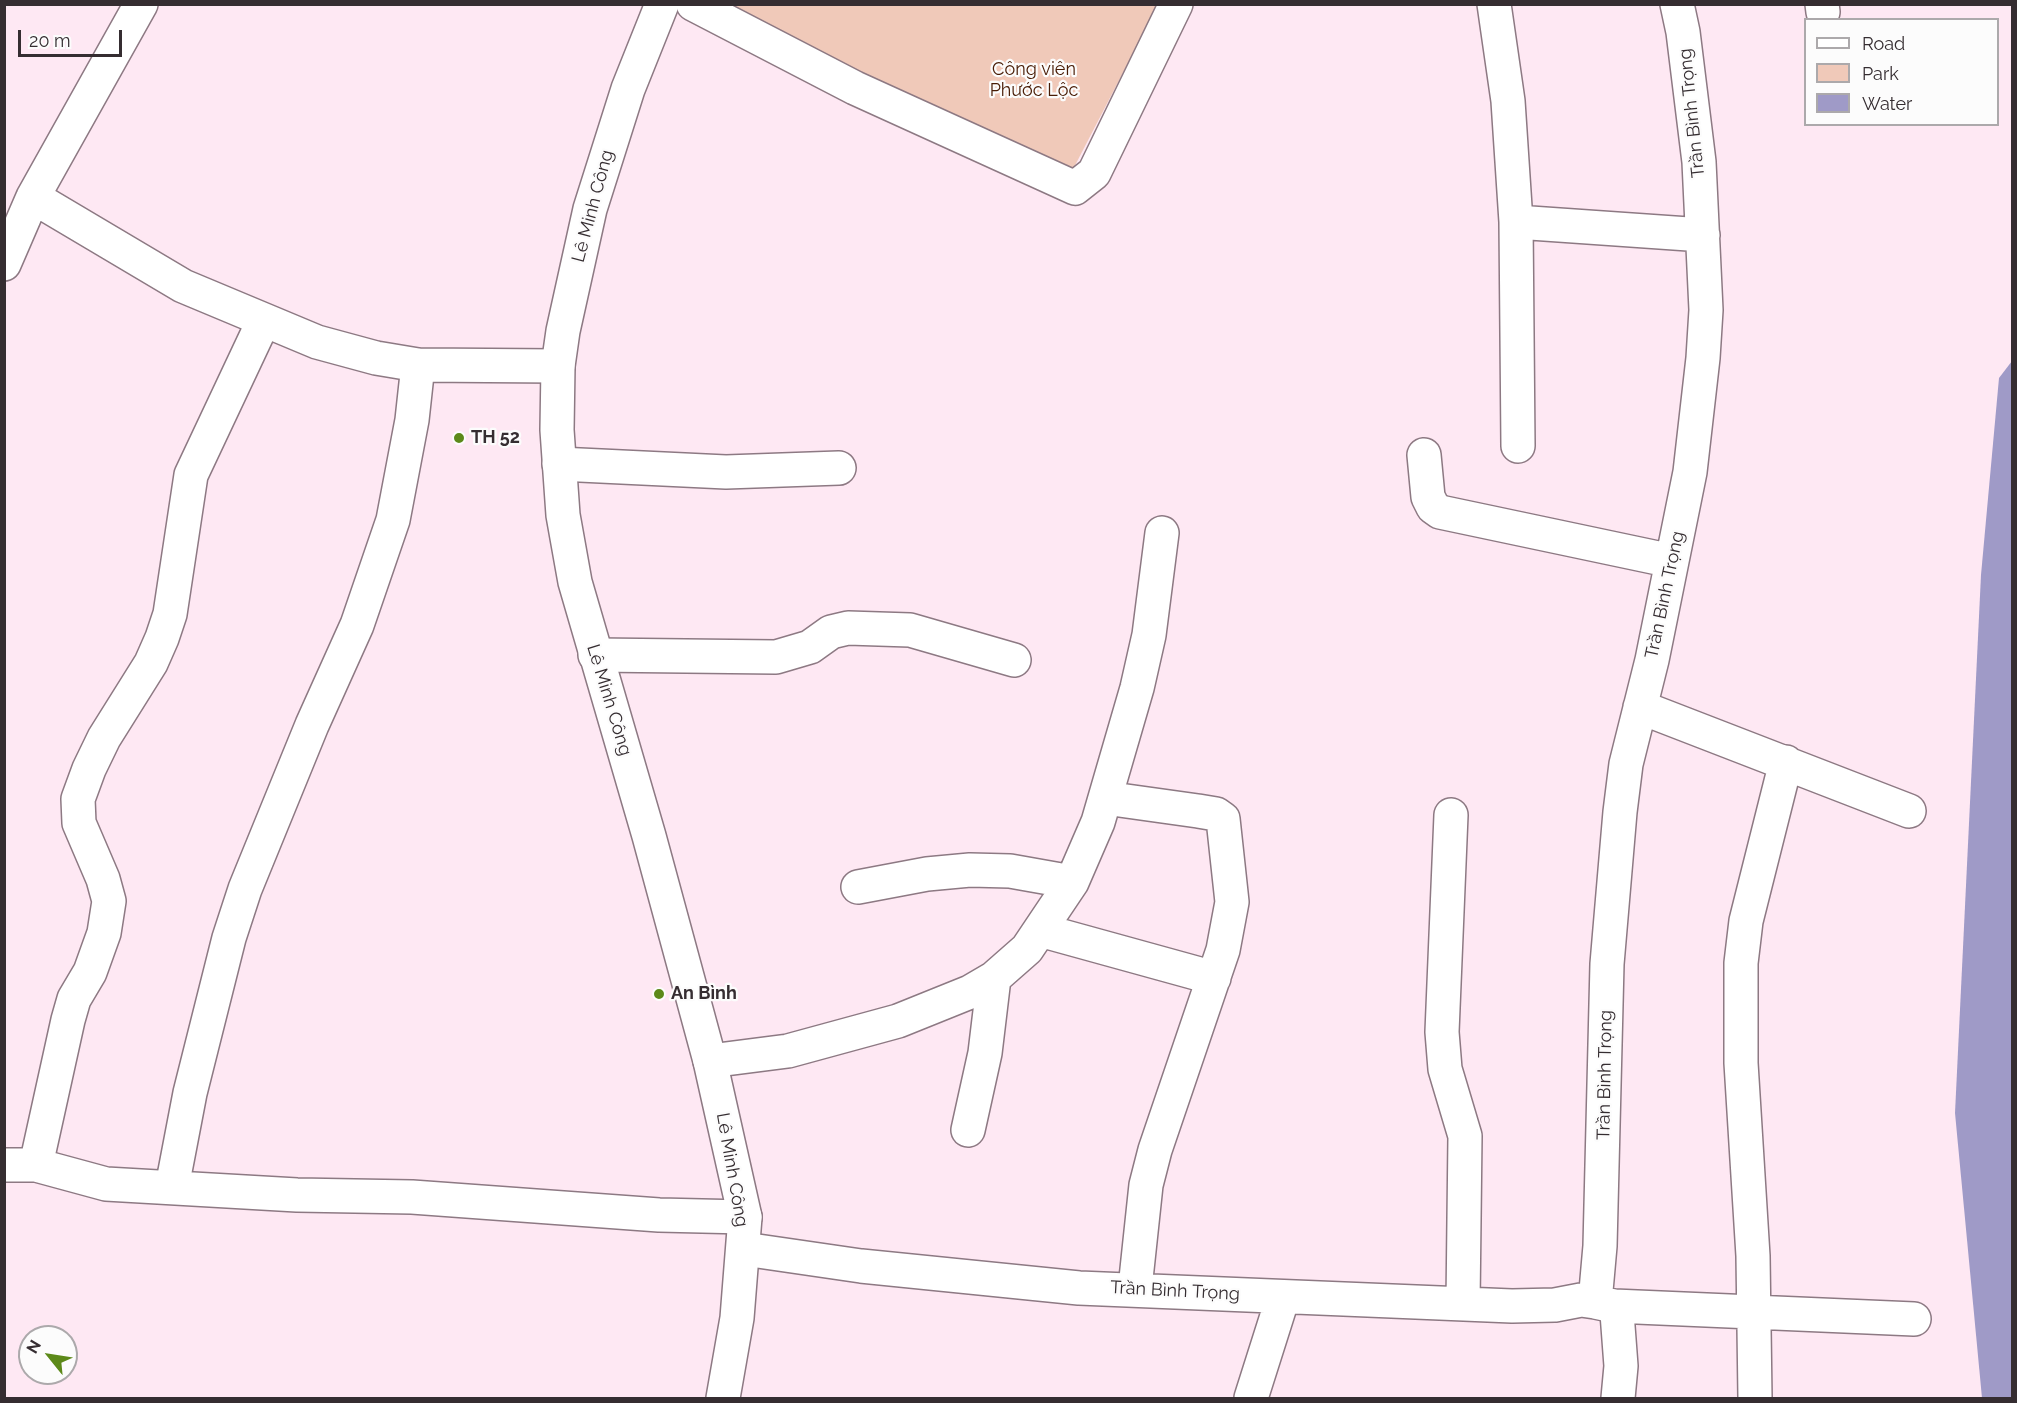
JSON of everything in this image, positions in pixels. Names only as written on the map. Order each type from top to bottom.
[{"type":"street","points":[[4,264],[33,197],[141,4]]},
{"type":"street","name":"Lê Minh Công","points":[[662,4],[621,109],[590,209],[571,291],[558,366],[559,464],[569,556],[710,1061],[745,1217],[737,1318],[723,1398]]},
{"type":"street","points":[[693,4],[845,83],[1075,188],[1094,173],[1176,4]]},
{"type":"street","points":[[1494,4],[1508,101],[1516,222],[1518,446]]},
{"type":"street","name":"Trần Bình Trọng","points":[[744,1249],[979,1280],[1079,1288],[1135,1288],[1283,1297],[1534,1306],[1581,1300],[1604,1304],[1600,1246],[1607,964],[1621,802],[1626,764],[1690,472],[1706,310],[1697,150],[1683,32],[1677,4]]},
{"type":"street","points":[[33,197],[183,286],[263,322],[316,342],[376,358],[418,365],[558,366]]},
{"type":"street","points":[[1516,222],[1703,235]]},
{"type":"street","points":[[263,322],[191,475],[172,602],[162,638],[151,663],[104,738],[78,799],[79,823],[103,879],[109,901],[104,933],[90,972],[74,999],[20,1165],[106,1184],[297,1195],[412,1197],[659,1215],[745,1217]]},
{"type":"street","points":[[172,1187],[190,1093],[238,908],[260,847],[357,625],[393,520],[410,431],[418,365]]},
{"type":"street","points":[[1424,455],[1428,497],[1433,507],[1440,512],[1672,561]]},
{"type":"street","points":[[559,464],[726,472],[839,468]]},
{"type":"street","points":[[710,1061],[788,1051],[867,1031],[939,1005],[994,978],[1027,949],[1072,882],[1088,849],[1105,798],[1149,635],[1162,533]]},
{"type":"street","points":[[595,654],[776,657],[810,647],[831,632],[848,628],[910,630],[1014,660]]},
{"type":"street","points":[[1640,707],[1909,811]]},
{"type":"street","points":[[1755,1398],[1753,1256],[1742,1063],[1741,963],[1746,921],[1786,762]]},
{"type":"street","points":[[1105,798],[1216,814],[1223,819],[1232,902],[1226,941],[1155,1150],[1146,1185],[1135,1288]]},
{"type":"street","points":[[1451,815],[1442,1032],[1445,1069],[1465,1136],[1463,1303]]},
{"type":"street","points":[[858,887],[927,874],[970,870],[1010,872],[1072,882]]},
{"type":"street","points":[[1040,930],[1214,978]]},
{"type":"street","points":[[968,1130],[985,1053],[994,978]]},
{"type":"street","points":[[1251,1398],[1283,1297]]},
{"type":"street","points":[[1604,1304],[1914,1319]]},
{"type":"street","points":[[1604,1304],[1620,1334],[1618,1398]]},
{"type":"green space","name":"Công viên Phước Lộc","points":[[696,5],[1158,5],[1068,179]]},
{"type":"water","points":[[2012,361],[2012,1398],[1982,1398],[1955,1113],[1981,575],[1999,378]]},
{"type":"place","name":"TH 52","points":[[459,438]]},
{"type":"place","name":"An Bình","points":[[659,994]]}]
